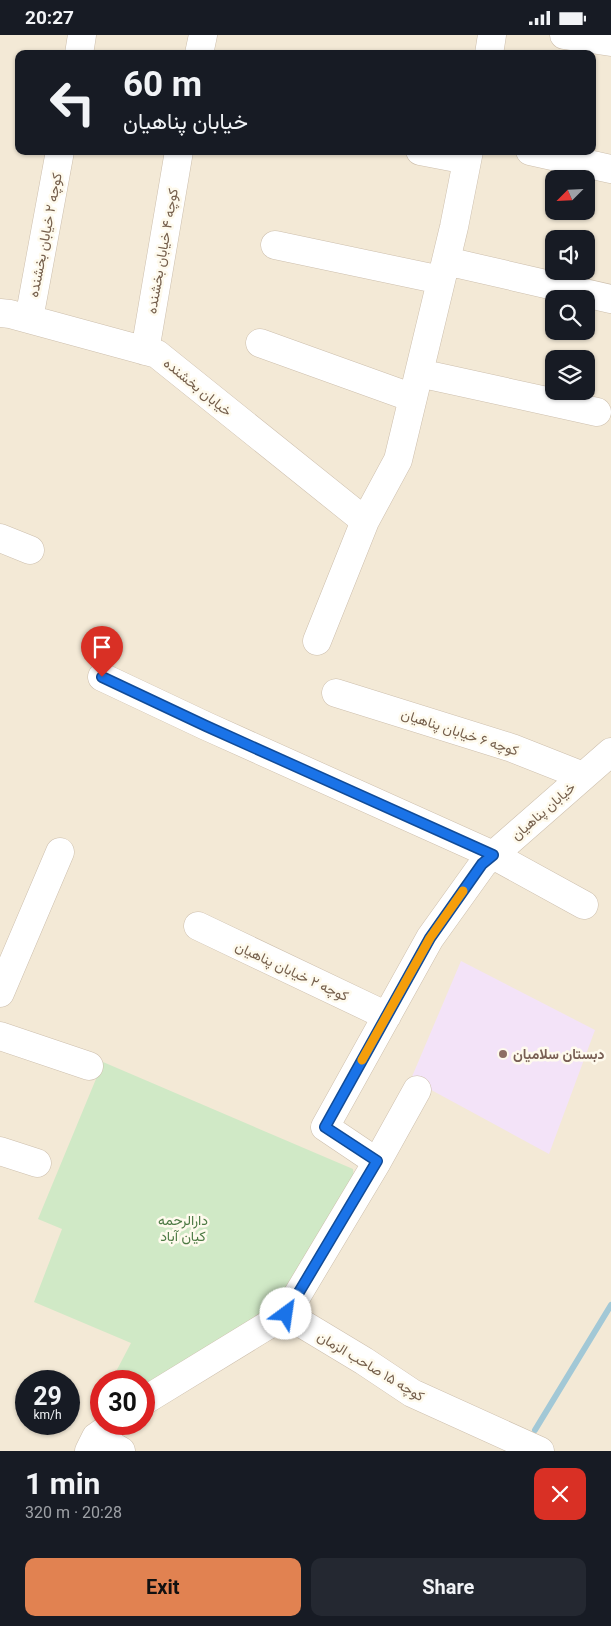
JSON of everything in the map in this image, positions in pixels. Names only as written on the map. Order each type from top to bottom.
[{"type":"street","points":[[80,50],[82,35]]},
{"type":"street","points":[[200,50],[203,35]]},
{"type":"street","points":[[489,50],[492,35]]},
{"type":"street","points":[[564,35],[611,42]]},
{"type":"street","name":"کوچه ۲ خیابان بخشنده","points":[[29,319],[59,155]]},
{"type":"street","name":"کوچه ۴ خیابان بخشنده","points":[[145,351],[178,155]]},
{"type":"street","points":[[548,155],[611,169]]},
{"type":"street","points":[[317,641],[365,521],[398,459],[443,271],[468,156]]},
{"type":"street","points":[[275,245],[611,299]]},
{"type":"street","name":"خیابان بخشنده","points":[[0,313],[10,314],[157,354],[365,521]]},
{"type":"street","points":[[260,343],[416,385],[597,413]]},
{"type":"street","points":[[0,538],[30,550]]},
{"type":"street","points":[[102,677],[493,855],[584,905]]},
{"type":"street","name":"کوچه ۶ خیابان پناهیان","points":[[336,693],[512,748],[583,776]]},
{"type":"street","name":"خیابان پناهیان","points":[[377,1161],[325,1127],[430,938],[482,864],[610,750]]},
{"type":"street","points":[[0,993],[60,852]]},
{"type":"street","name":"کوچه ۲ خیابان پناهیان","points":[[198,926],[386,1016]]},
{"type":"street","points":[[0,1036],[89,1066]]},
{"type":"street","points":[[155,1394],[286,1314],[417,1090]]},
{"type":"street","points":[[0,1151],[36,1163]]},
{"type":"street","name":"کوچه ۱۵ صاحب الزمان","points":[[286,1314],[364,1361],[412,1393],[511,1445],[540,1451]]},
{"type":"street","points":[[100,1437],[121,1451]]},
{"type":"shaded area","points":[[0,35],[611,35],[611,1451],[0,1451]]},
{"type":"shaded area","name":"دبستان سلامیان","points":[[461,961],[595,1030],[549,1154],[411,1079]]},
{"type":"green space","name":"دارالرحمه کیان آباد","points":[[103,1062],[353,1169],[354,1178],[281,1310],[155,1391],[155,1370],[117,1370],[131,1343],[34,1302],[62,1229],[38,1219]]},
{"type":"waterway","points":[[535,1430],[611,1305]]},
{"type":"slow traffic","points":[[362,1060],[430,938],[463,891]]},
{"type":"place","name":"دبستان سلامیان","points":[[503,1054]]},
{"type":"route","points":[[102,677],[206,726],[493,855],[482,864],[430,938],[325,1127],[377,1161],[286,1314]]}]
